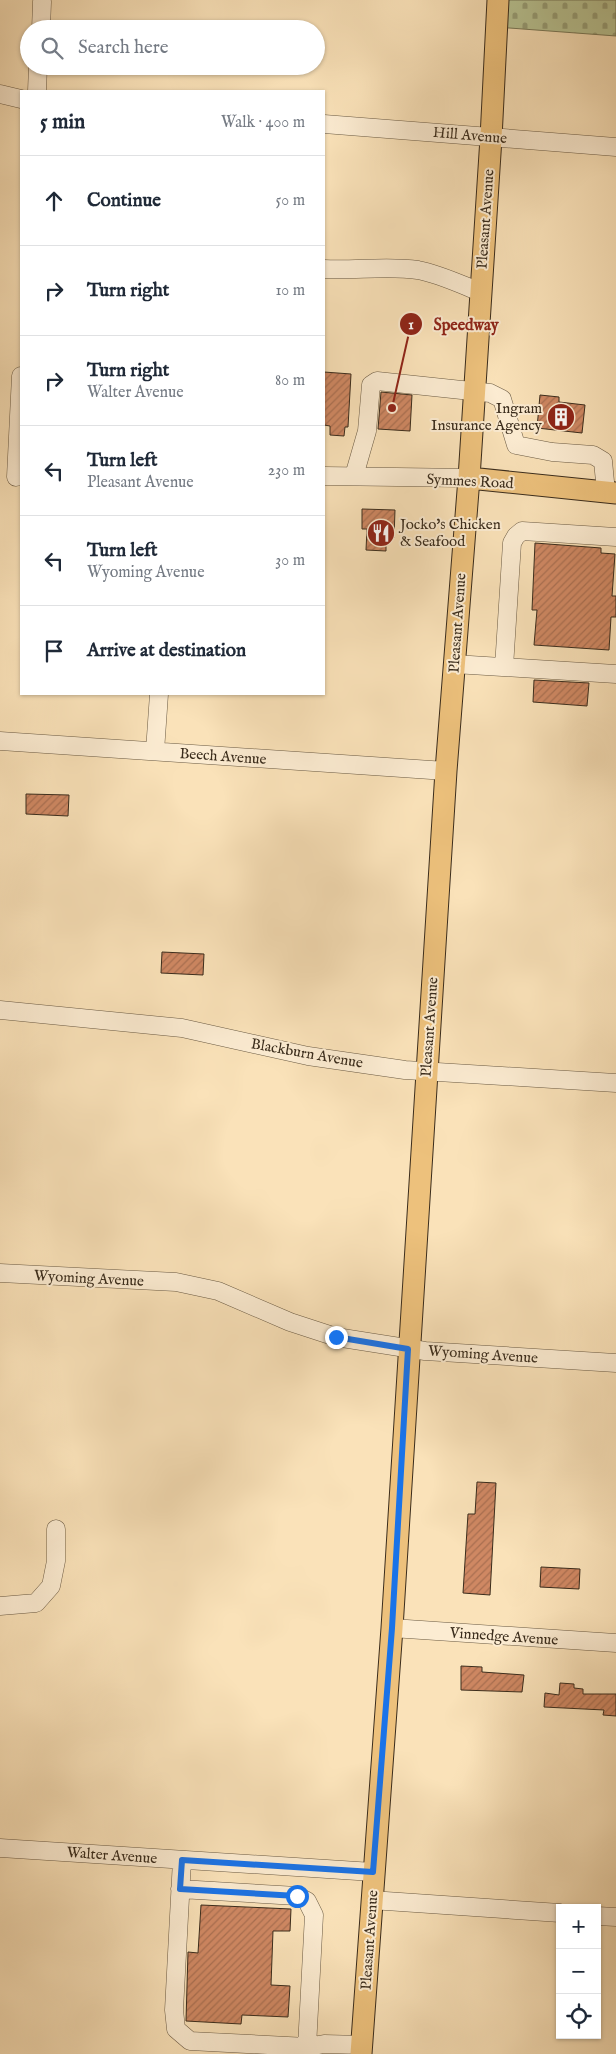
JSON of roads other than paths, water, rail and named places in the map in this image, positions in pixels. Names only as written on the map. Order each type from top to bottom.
[{"type":"main road","name":"Pleasant Avenue","points":[[362,2049],[371,1900],[392,1628],[408,1349],[446,771],[491,138],[498,0]]},
{"type":"main road","name":"Symmes Road","points":[[468,478],[611,493]]},
{"type":"street","points":[[41,20],[42,2]]},
{"type":"street","points":[[37,90],[38,75]]},
{"type":"street","points":[[0,94],[20,99]]},
{"type":"street","name":"Hill Avenue","points":[[325,124],[616,146]]},
{"type":"street","points":[[325,269],[399,268],[419,270],[439,275],[480,292]]},
{"type":"street","points":[[354,476],[367,431],[371,385],[377,381],[490,393],[502,399],[516,445],[552,452],[593,455],[603,461],[611,493]]},
{"type":"street","points":[[12,477],[20,387]]},
{"type":"street","name":"Symmes Road","points":[[325,476],[468,478]]},
{"type":"street","points":[[504,667],[512,543],[516,536],[522,531],[616,537]]},
{"type":"street","points":[[454,664],[616,674]]},
{"type":"street","points":[[155,751],[159,695]]},
{"type":"street","name":"Beech Avenue","points":[[0,742],[446,771]]},
{"type":"street","name":"Blackburn Avenue","points":[[0,1010],[182,1028],[308,1056],[405,1070],[616,1083]]},
{"type":"street","name":"Wyoming Avenue","points":[[0,1273],[176,1282],[218,1291],[290,1322],[336,1337],[408,1349],[616,1363]]},
{"type":"street","points":[[0,1606],[36,1603],[51,1586],[56,1561],[56,1529]]},
{"type":"street","name":"Vinnedge Avenue","points":[[392,1628],[616,1643]]},
{"type":"street","name":"Walter Avenue","points":[[0,1848],[373,1872]]},
{"type":"street","points":[[182,1860],[174,2010],[176,2029],[190,2041],[307,2047],[324,2044],[362,2049]]},
{"type":"street","points":[[180,1889],[297,1896],[307,1901],[314,1914],[307,2047]]},
{"type":"street","points":[[371,1900],[556,1913]]},
{"type":"street","points":[[601,1916],[616,1917]]},
{"type":"place","name":"Speedway","points":[[392,408]]},
{"type":"place","name":"Ingram Insurance Agency","points":[[561,417]]},
{"type":"place","name":"Jocko's Chicken & Seafood","points":[[381,533]]}]
